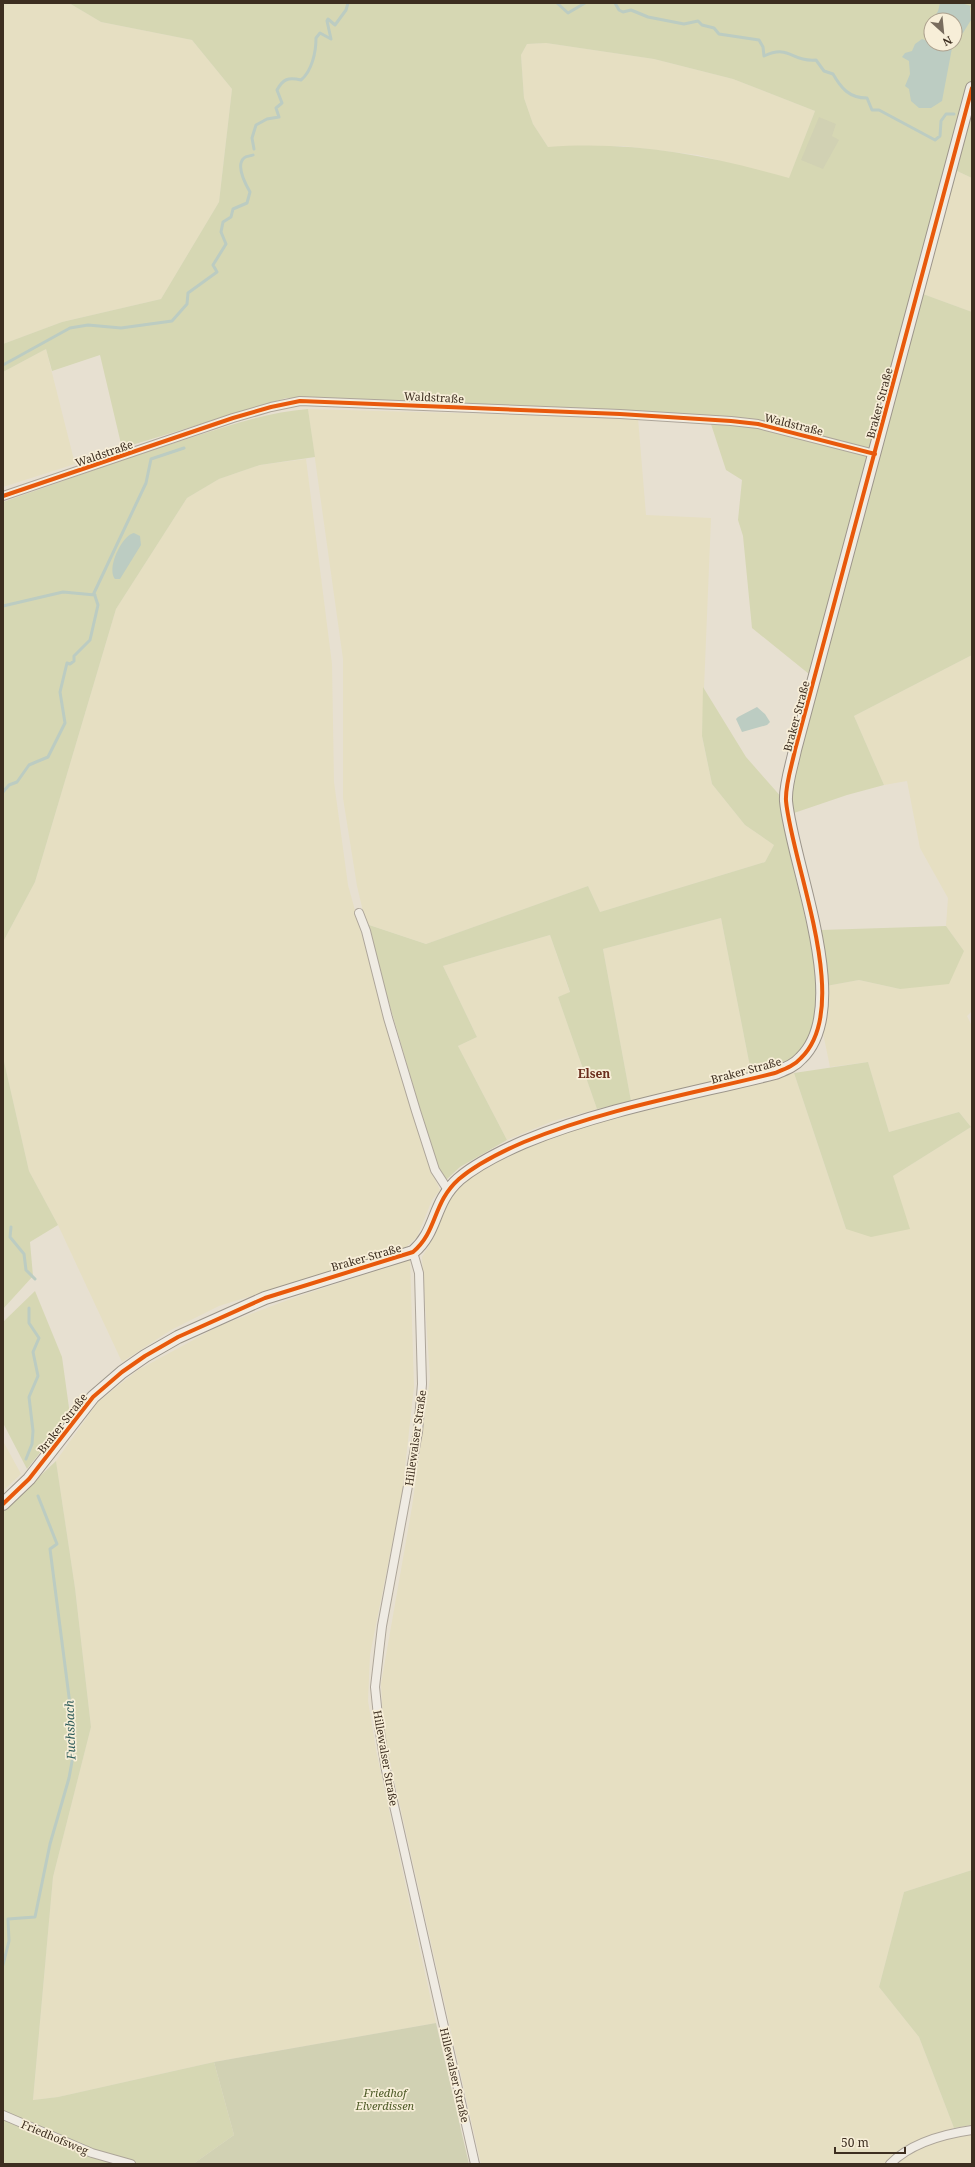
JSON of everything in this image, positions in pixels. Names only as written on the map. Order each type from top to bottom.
[{"type":"main road","name":"Braker Straße","points":[[3,1504],[29,1479],[94,1397],[122,1372],[145,1356],[178,1337],[265,1298],[413,1252],[426,1239],[440,1200],[448,1190],[478,1165],[500,1153],[549,1132],[638,1106],[775,1073],[792,1066],[809,1048],[818,1028],[822,975],[815,932],[791,831],[786,798],[795,750],[972,88]]},
{"type":"street","name":"Waldstraße","points":[[3,496],[233,418],[271,407],[300,401],[620,414],[731,421],[758,424],[875,454]]},
{"type":"street","points":[[359,913],[372,951],[388,1018],[413,1103],[435,1170],[448,1190]]},
{"type":"street","name":"Hillewalser Straße","points":[[413,1252],[419,1273],[422,1384],[418,1432],[382,1626],[375,1687],[378,1726],[386,1770],[475,2164]]},
{"type":"street","name":"Friedhofsweg","points":[[3,2114],[92,2153],[131,2164]]},
{"type":"street","points":[[890,2164],[925,2142],[938,2137],[972,2130]]},
{"type":"shaded area","points":[[3,3],[69,3],[101,22],[192,40],[232,89],[219,202],[161,299],[62,322],[3,344]]},
{"type":"shaded area","points":[[940,3],[961,3],[971,6],[971,20],[963,33],[963,12],[938,11]]},
{"type":"shaded area","points":[[922,39],[923,52],[951,52],[942,101],[931,108],[919,108],[911,101],[909,89],[905,86],[910,74],[909,61],[902,57],[905,53],[912,51],[915,44]]},
{"type":"shaded area","points":[[546,43],[654,59],[733,79],[815,111],[789,179],[698,155],[623,146],[548,147],[533,124],[524,98],[521,55],[527,44]]},
{"type":"shaded area","points":[[957,171],[972,178],[972,312],[923,294]]},
{"type":"shaded area","points":[[46,349],[75,464],[3,487],[3,372]]},
{"type":"shaded area","points":[[308,409],[638,418],[646,515],[711,518],[702,737],[712,784],[745,825],[774,845],[765,862],[600,912],[588,886],[426,944],[366,924],[357,886],[343,798],[343,659]]},
{"type":"shaded area","points":[[306,459],[332,664],[334,782],[348,885],[400,1073],[429,1167],[440,1190],[432,1200],[417,1237],[405,1248],[219,1306],[171,1330],[122,1362],[58,1225],[29,1171],[3,1057],[3,942],[35,882],[116,609],[187,498],[219,479],[260,465]]},
{"type":"shaded area","points":[[134,533],[140,536],[141,545],[120,579],[115,579],[112,568],[117,553],[120,546],[129,535]]},
{"type":"shaded area","points":[[972,655],[972,1011],[967,1016],[972,1026],[972,1870],[904,1892],[879,1987],[919,2037],[954,2128],[915,2144],[886,2164],[481,2164],[384,1735],[381,1684],[412,1507],[430,1378],[422,1257],[434,1237],[440,1215],[450,1195],[469,1177],[503,1156],[561,1132],[794,1073],[846,1229],[893,1176],[971,1127],[959,1112],[889,1132],[868,1062],[830,1067],[823,1033],[826,986],[859,980],[900,989],[964,951],[946,926],[948,898],[920,848],[907,781],[884,785],[854,716]]},
{"type":"shaded area","points":[[757,707],[765,714],[770,722],[767,725],[742,732],[736,719]]},
{"type":"shaded area","points":[[721,918],[751,1072],[631,1101],[603,949]]},
{"type":"shaded area","points":[[550,935],[570,993],[558,997],[597,1109],[553,1121],[507,1140],[458,1046],[477,1037],[443,966]]},
{"type":"shaded area","points":[[410,1259],[414,1387],[402,1494],[370,1655],[368,1701],[377,1755],[436,2023],[214,2062],[58,2097],[33,2100],[53,1877],[91,1727],[75,1588],[56,1461],[98,1402],[138,1370],[219,1326],[285,1301]]},
{"type":"shaded area","points":[[3,1441],[21,1474],[3,1491]]},
{"type":"shaded area","points":[[972,2132],[972,2164],[896,2164],[919,2149],[950,2135]]},
{"type":"green space","points":[[69,3],[972,3],[972,178],[957,171],[923,294],[972,312],[972,655],[854,716],[884,785],[847,795],[794,813],[790,840],[791,857],[811,943],[817,991],[816,1014],[811,1035],[801,1051],[790,1059],[751,1072],[721,918],[603,949],[631,1101],[597,1109],[558,997],[570,992],[550,935],[443,966],[477,1037],[458,1046],[507,1140],[460,1167],[446,1180],[436,1164],[366,924],[426,944],[588,886],[600,912],[765,862],[774,845],[745,825],[712,784],[702,736],[703,687],[746,757],[783,799],[791,748],[809,674],[752,628],[743,536],[738,520],[742,480],[726,470],[709,418],[578,410],[286,398],[122,448],[100,355],[52,371],[46,349],[3,372],[3,344],[62,322],[161,299],[219,202],[232,89],[192,40],[101,22]],"holes":[[[546,43],[654,59],[733,79],[815,111],[789,178],[729,163],[640,148],[610,146],[548,147],[533,124],[524,98],[521,55],[527,44]]]},
{"type":"green space","points":[[819,117],[836,124],[832,136],[839,140],[823,169],[801,160]]},
{"type":"green space","points":[[308,409],[315,457],[260,465],[219,479],[187,498],[116,609],[35,882],[3,942],[3,502],[222,428],[264,416]]},
{"type":"green space","points":[[946,926],[964,951],[949,984],[900,989],[859,980],[826,986],[826,964],[821,930]]},
{"type":"green space","points":[[3,1057],[29,1171],[58,1225],[30,1242],[33,1276],[3,1309]]},
{"type":"green space","points":[[868,1062],[889,1132],[959,1112],[971,1127],[893,1176],[910,1229],[871,1237],[846,1229],[794,1073]]},
{"type":"green space","points":[[35,1291],[62,1357],[70,1415],[27,1469],[3,1423],[3,1322]]},
{"type":"green space","points":[[56,1461],[75,1588],[91,1727],[53,1877],[33,2100],[58,2097],[214,2062],[234,2135],[193,2164],[3,2164],[3,1511]]},
{"type":"green space","points":[[972,1870],[972,2125],[954,2128],[919,2037],[879,1987],[904,1892]]},
{"type":"green space","name":"Friedhof Elverdissen","points":[[436,2023],[469,2164],[193,2164],[234,2135],[214,2062]]},
{"type":"waterway","points":[[254,149],[252,138],[256,125],[267,119],[279,117],[276,108],[282,103],[277,90],[279,86],[286,80],[301,80],[305,76],[313,61],[316,38],[320,33],[331,39],[327,21],[328,19],[335,25],[346,10],[348,3]]},
{"type":"waterway","points":[[557,3],[568,13],[585,3]]},
{"type":"waterway","points":[[615,3],[619,10],[623,12],[631,10],[648,17],[684,24],[698,21],[702,25],[714,28],[719,34],[759,40],[763,47],[764,56],[780,52],[801,59],[816,60],[824,71],[833,74],[839,84],[850,94],[861,98],[867,98],[872,110],[879,110],[935,140],[940,136],[941,121],[946,114],[954,114]]},
{"type":"waterway","points":[[3,365],[70,328],[88,325],[121,328],[172,321],[187,304],[188,293],[217,272],[213,265],[226,244],[221,232],[223,222],[231,217],[233,209],[247,203],[250,192],[242,175],[241,166],[245,157],[253,155]]},
{"type":"waterway","points":[[3,792],[9,785],[17,782],[29,765],[48,757],[65,723],[60,692],[67,663],[70,664],[74,661],[74,656],[90,640],[98,605],[94,593],[146,483],[151,459],[184,448]]},
{"type":"waterway","points":[[3,606],[63,592],[95,595]]},
{"type":"waterway","name":"Fuchsbach","points":[[11,1227],[10,1237],[24,1254],[26,1270],[35,1279]]},
{"type":"waterway","name":"Fuchsbach","points":[[26,1459],[32,1444],[33,1431],[29,1397],[38,1376],[33,1352],[39,1338],[29,1323],[29,1308]]},
{"type":"waterway","name":"Fuchsbach","points":[[3,1965],[9,1941],[8,1919],[35,1917],[50,1844],[69,1778],[73,1756],[72,1720],[50,1549],[57,1544],[38,1496]]},
{"type":"cycle path","points":[[3,1504],[29,1479],[93,1397],[122,1372],[145,1356],[178,1337],[265,1298],[413,1252],[427,1235],[439,1207],[450,1188],[466,1173],[490,1158],[524,1142],[585,1120],[648,1103],[775,1073],[786,1069],[801,1058],[816,1035],[822,1005],[821,971],[816,934],[786,801],[788,782],[795,750],[972,88]]},
{"type":"cycle path","points":[[3,496],[233,418],[271,407],[300,401],[620,414],[731,421],[758,424],[875,454]]},
{"type":"district","name":"Elsen","points":[[594,1073]]}]
